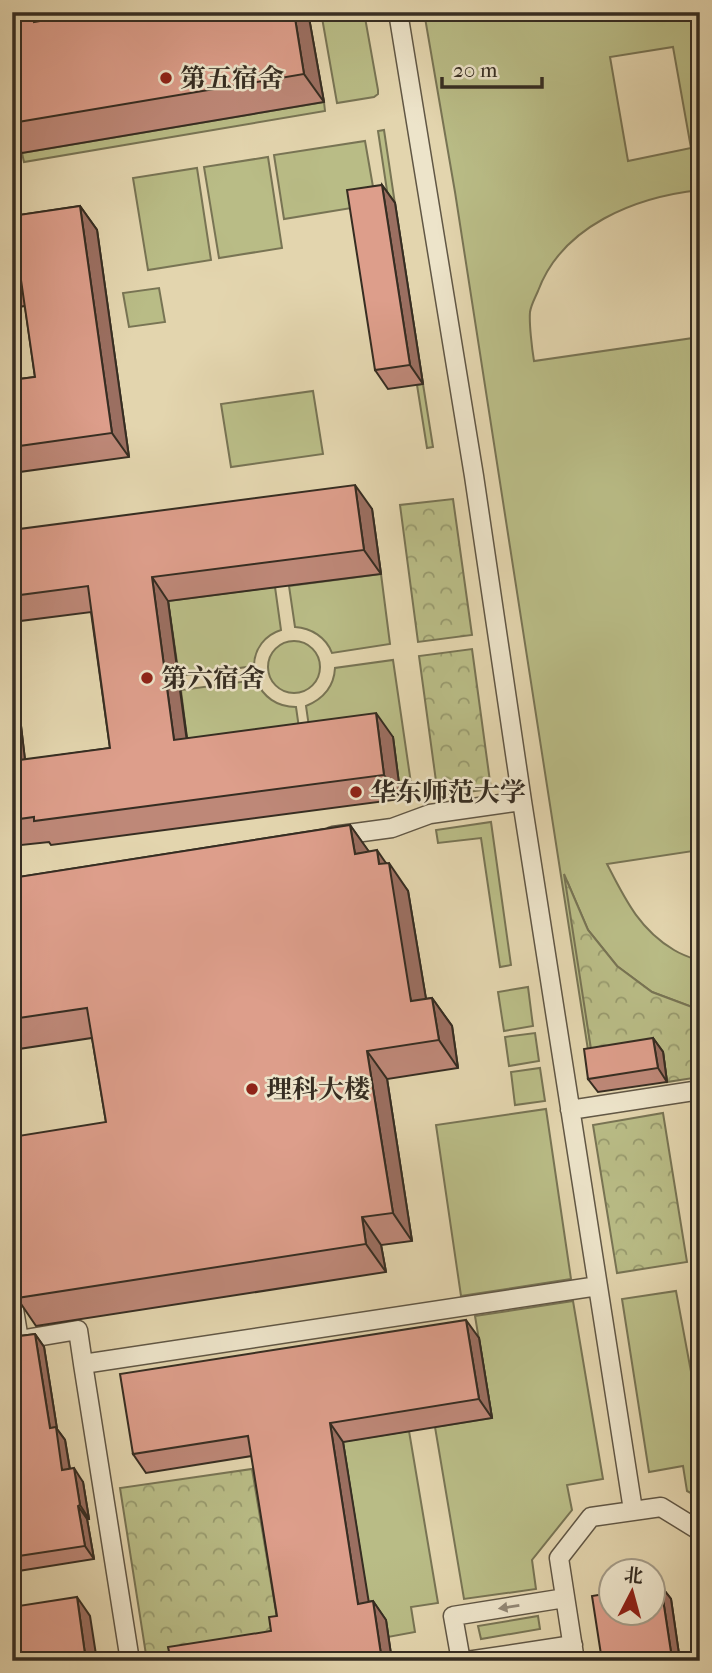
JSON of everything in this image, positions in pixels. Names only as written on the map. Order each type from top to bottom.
[{"type":"lane","points":[[398,12],[472,462],[633,1510]]},
{"type":"lane","points":[[311,839],[392,828],[430,814],[522,801]]},
{"type":"lane","points":[[570,1110],[700,1090]]},
{"type":"lane","points":[[83,1364],[598,1286]]},
{"type":"lane","points":[[12,1297],[19,1340],[78,1330],[130,1661]]},
{"type":"lane","points":[[467,1661],[574,1653],[559,1558],[591,1517],[661,1507],[700,1531]]},
{"type":"lane","points":[[461,1661],[453,1616],[565,1598]]},
{"type":"green space","points":[[321,12],[364,12],[378,90],[374,97],[337,103]]},
{"type":"green space","points":[[424,12],[700,12],[700,190],[675,194],[627,208],[583,232],[564,249],[549,268],[530,312],[534,361],[700,337],[700,850],[607,864],[627,901],[651,933],[677,952],[700,961],[700,1010],[652,992],[617,966],[588,930],[567,881],[593,1062],[590,1063],[455,192]],"holes":[[[673,47],[691,148],[628,161],[610,57]]]},
{"type":"green space","points":[[324,102],[325,111],[24,162],[22,153]]},
{"type":"green space","points":[[384,130],[395,204],[389,204],[378,131]]},
{"type":"green space","points":[[365,141],[376,204],[284,219],[274,155]]},
{"type":"green space","points":[[268,157],[282,248],[219,258],[204,167]]},
{"type":"green space","points":[[197,168],[211,260],[148,270],[133,178]]},
{"type":"green space","points":[[159,288],[165,322],[129,327],[123,293]]},
{"type":"green space","points":[[423,384],[433,447],[427,448],[417,385]]},
{"type":"green space","points":[[313,391],[323,454],[231,467],[221,404]]},
{"type":"green space","points":[[453,499],[472,635],[418,642],[400,505]]},
{"type":"green space","points":[[381,574],[390,644],[332,653],[326,642],[317,634],[295,627],[289,586]]},
{"type":"green space","points":[[275,587],[281,630],[262,643],[254,666],[179,676],[168,601]]},
{"type":"green space","points":[[294,641],[304,643],[312,649],[318,657],[318,677],[312,685],[304,691],[294,693],[284,691],[276,685],[270,677],[268,667],[270,657],[276,649],[284,643]]},
{"type":"green space","points":[[472,649],[491,789],[438,796],[419,656]]},
{"type":"green space","points":[[393,660],[413,797],[401,799],[392,738],[312,748],[306,706],[326,692],[335,668]]},
{"type":"green space","points":[[256,680],[272,700],[296,707],[302,749],[190,764],[181,690]]},
{"type":"green space","points":[[491,822],[511,965],[500,967],[481,838],[438,843],[436,830]]},
{"type":"green space","points":[[564,874],[588,930],[617,966],[652,992],[700,1010],[700,1077],[667,1082],[663,1052],[593,1062]]},
{"type":"green space","points":[[528,987],[533,1026],[504,1031],[498,992]]},
{"type":"green space","points":[[535,1033],[539,1061],[509,1066],[505,1037]]},
{"type":"green space","points":[[540,1068],[545,1101],[515,1105],[511,1072]]},
{"type":"green space","points":[[546,1109],[571,1279],[461,1296],[436,1125]]},
{"type":"green space","points":[[663,1113],[687,1262],[617,1273],[593,1125]]},
{"type":"green space","points":[[676,1291],[700,1420],[700,1498],[687,1491],[683,1466],[649,1472],[622,1299]]},
{"type":"green space","points":[[573,1301],[603,1479],[567,1485],[572,1510],[532,1560],[536,1589],[464,1599],[435,1427],[492,1418],[475,1316]]},
{"type":"green space","points":[[409,1431],[438,1603],[411,1607],[415,1632],[388,1637],[372,1622],[322,1445]]},
{"type":"green space","points":[[252,1469],[279,1630],[172,1661],[147,1661],[120,1488]]},
{"type":"green space","points":[[538,1616],[540,1629],[481,1639],[478,1626]]},
{"type":"building","name":"第五宿舍","points":[[12,12],[32,12],[34,22],[90,12],[294,12],[304,74],[12,123]]},
{"type":"building","points":[[382,185],[410,365],[375,370],[347,190]]},
{"type":"building","points":[[80,206],[112,433],[12,447],[12,380],[35,377],[21,280],[12,281],[12,216]]},
{"type":"building","name":"第六宿舍","points":[[355,485],[364,550],[152,577],[174,740],[376,713],[384,775],[34,821],[34,817],[12,820],[12,761],[110,748],[88,586],[12,596],[12,530]]},
{"type":"building","name":"理科大楼","points":[[350,825],[355,854],[377,850],[379,864],[389,863],[411,1001],[432,998],[439,1040],[367,1051],[393,1213],[362,1217],[366,1244],[17,1298],[12,1270],[12,1137],[106,1122],[87,1008],[12,1019],[12,878]]},
{"type":"building","points":[[653,1038],[658,1068],[588,1079],[584,1049]]},
{"type":"building","points":[[700,1130],[700,1168],[694,1131]]},
{"type":"building","points":[[466,1320],[479,1399],[330,1423],[358,1604],[373,1601],[382,1661],[171,1661],[168,1647],[271,1631],[269,1617],[277,1616],[248,1436],[133,1454],[120,1374]]},
{"type":"building","points":[[35,1334],[50,1428],[56,1427],[62,1470],[74,1468],[85,1546],[12,1557],[12,1337]]},
{"type":"building","points":[[700,1340],[700,1374],[699,1374],[694,1341]]},
{"type":"building","points":[[596,1595],[596,1622],[592,1596]]},
{"type":"building","points":[[77,1597],[86,1661],[12,1661],[12,1607]]},
{"type":"building","points":[[666,1619],[671,1652],[602,1661],[597,1628],[666,1628]]},
{"type":"place","name":"第五宿舍","points":[[166,78]]},
{"type":"place","name":"第六宿舍","points":[[147,678]]},
{"type":"place","name":"华东师范大学","points":[[356,792]]},
{"type":"place","name":"理科大楼","points":[[252,1089]]}]
